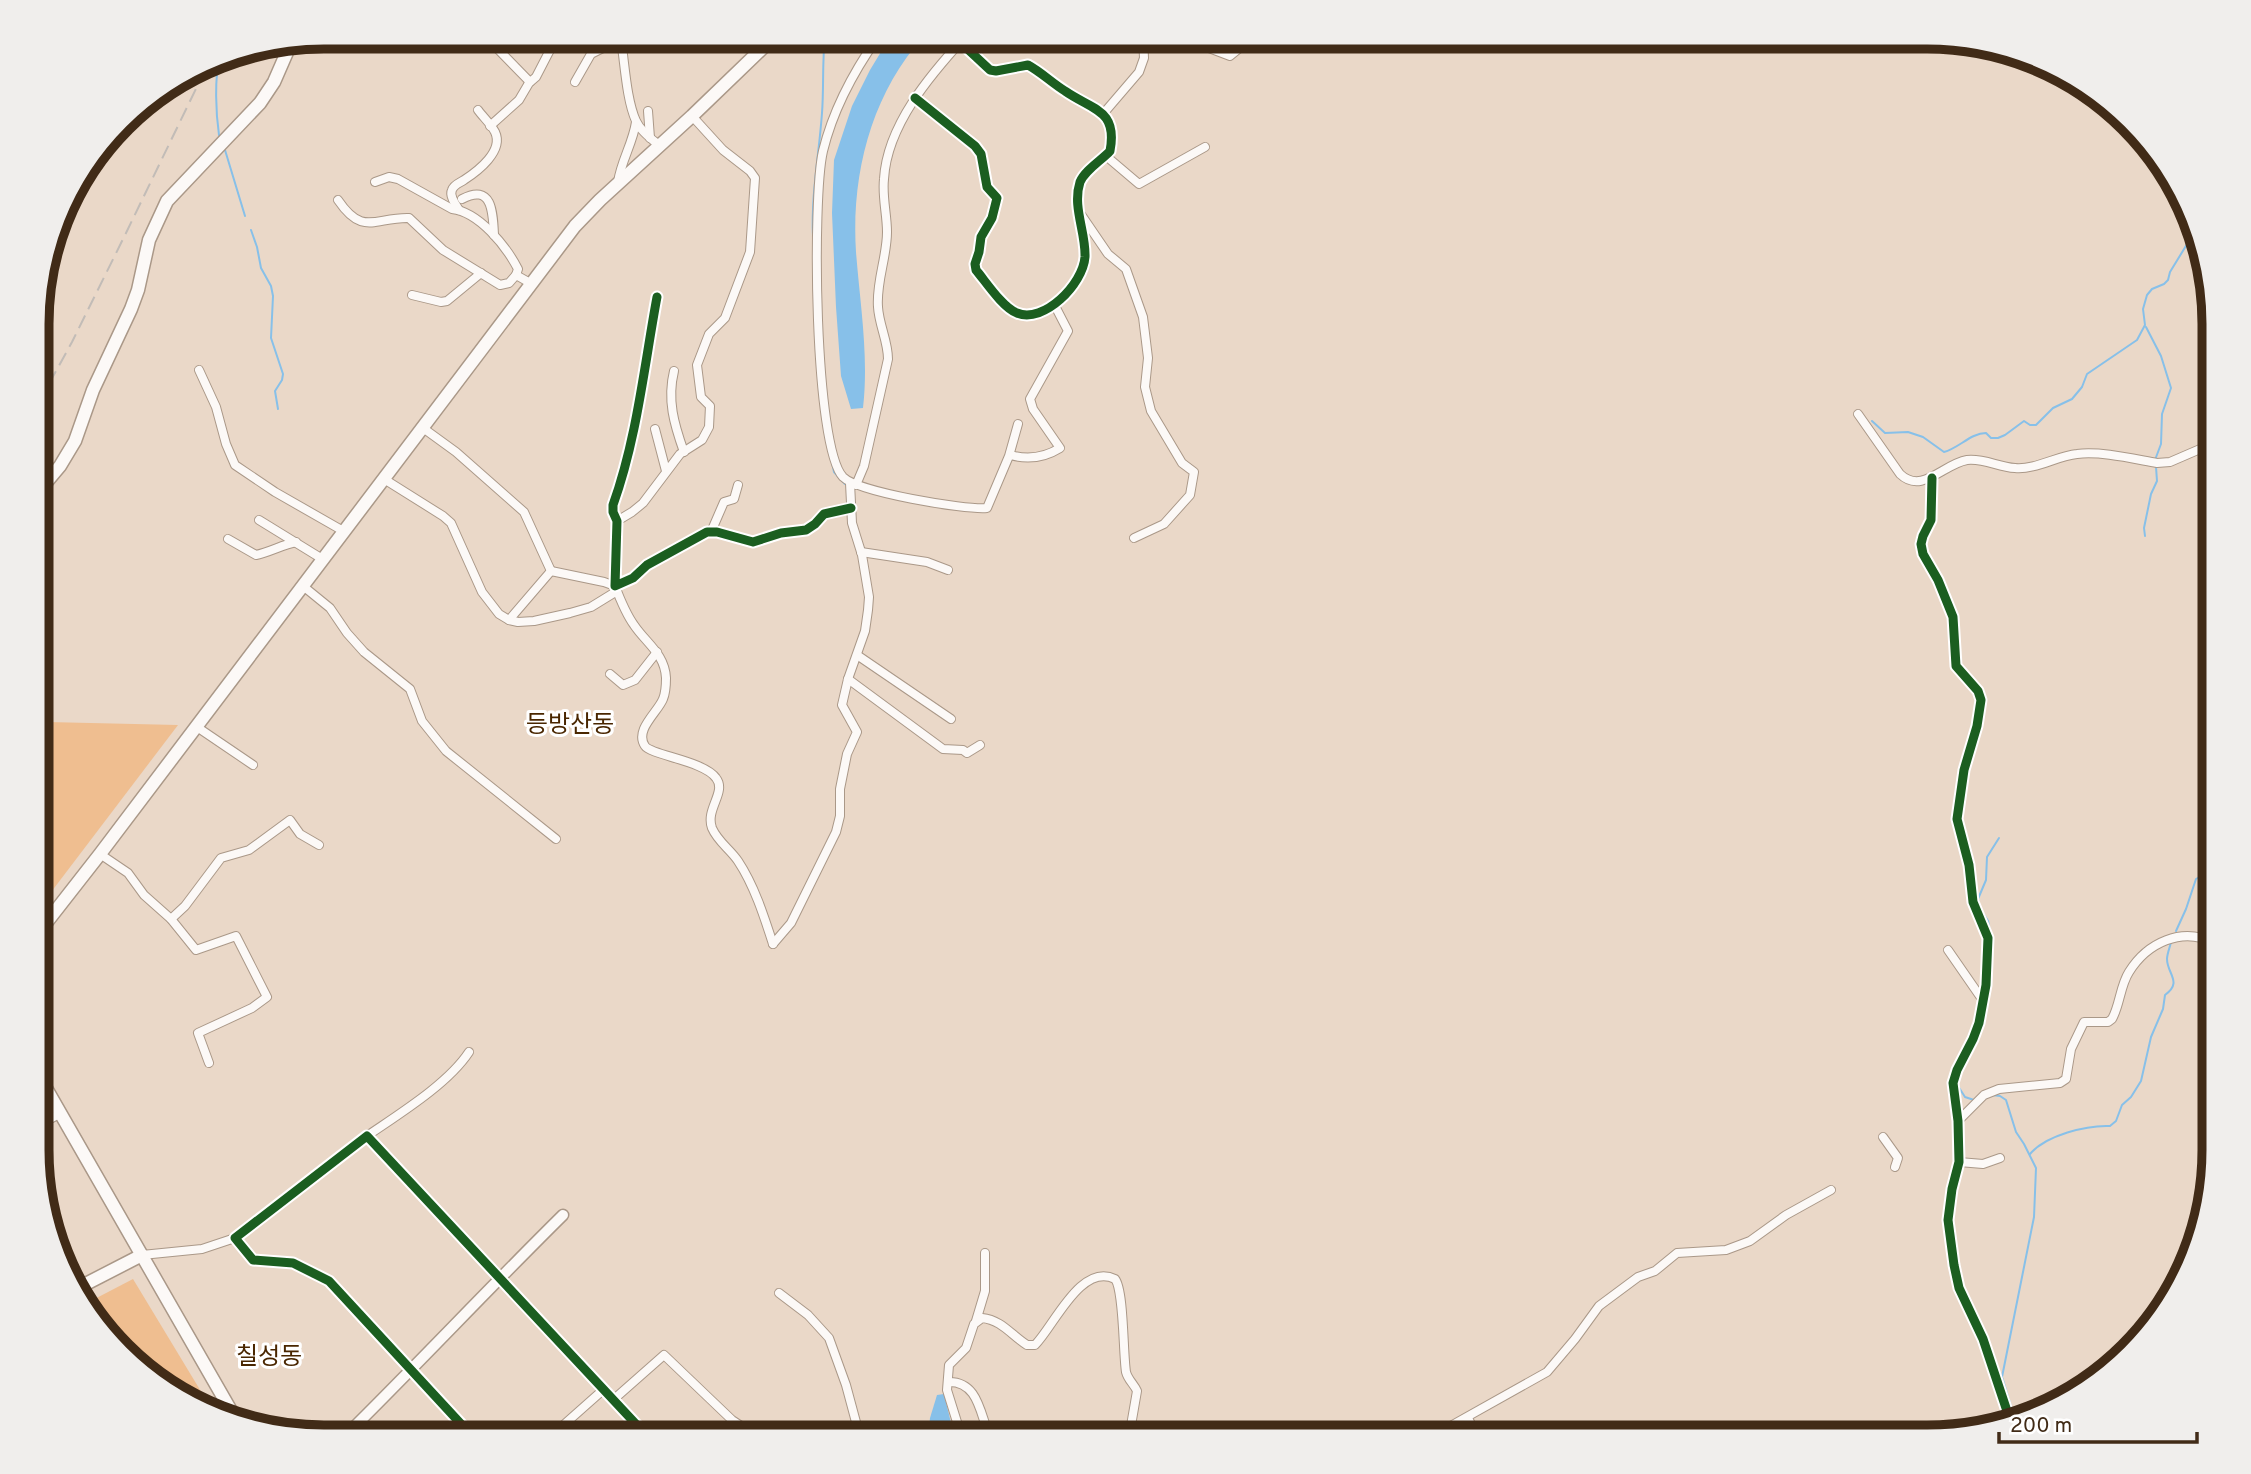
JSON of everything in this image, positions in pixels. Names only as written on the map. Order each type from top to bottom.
[{"type":"main road","points":[[49,919],[575,226],[618,184],[654,141],[692,116],[762,49]]},
{"type":"main road","points":[[49,479],[75,441],[93,390],[131,309],[149,240],[163,208],[174,191],[267,95],[287,51]]},
{"type":"main road","points":[[49,1093],[229,1408]]},
{"type":"main road","points":[[356,1425],[563,1215]]},
{"type":"main road","points":[[85,1285],[142,1255]]},
{"type":"street","points":[[498,49],[530,82]]},
{"type":"street","points":[[490,126],[519,100],[536,77],[550,51],[547,49]]},
{"type":"street","points":[[575,82],[591,54],[601,49]]},
{"type":"street","points":[[618,184],[620,168],[632,143],[636,122],[623,51],[620,49]]},
{"type":"street","points":[[870,49],[831,124],[823,152],[819,184],[817,245],[821,371],[829,440],[837,470],[853,484],[956,507],[987,508],[1010,455],[1018,424]]},
{"type":"street","points":[[657,297],[627,463],[613,505],[617,522],[616,589],[630,619],[657,652],[664,667],[666,688],[662,701],[646,725],[643,741],[646,748],[679,758],[708,771],[718,779],[720,785],[712,807],[711,823],[717,839],[734,855],[748,879],[773,944],[785,931],[798,909],[838,825],[840,789],[848,754],[858,732],[842,705],[857,655],[869,597],[851,508],[853,484],[864,466],[888,359],[878,308],[887,231],[884,172],[894,139],[915,98],[954,49]]},
{"type":"street","points":[[915,98],[975,146],[981,154],[985,182],[997,198],[992,218],[981,237],[976,270],[1014,312],[1029,316],[1055,304],[1076,282],[1084,266],[1085,255],[1078,210],[1079,191],[1083,176],[1110,151],[1112,128],[1109,120],[1092,105],[1068,94],[1028,65],[990,70],[972,49]]},
{"type":"street","points":[[1103,114],[1139,72],[1144,58],[1144,49]]},
{"type":"street","points":[[1212,49],[1230,56],[1237,49]]},
{"type":"street","points":[[459,210],[451,190],[489,159],[497,139],[495,132],[478,110]]},
{"type":"street","points":[[648,111],[654,141]]},
{"type":"street","points":[[617,522],[643,503],[666,471],[684,452],[702,440],[709,427],[710,407],[701,397],[697,365],[709,334],[724,317],[750,252],[755,182],[751,171],[723,149],[692,116]]},
{"type":"street","points":[[636,122],[654,141]]},
{"type":"street","points":[[1106,156],[1139,184],[1205,147]]},
{"type":"street","points":[[338,200],[356,220],[374,224],[397,217],[409,218],[443,250],[502,285],[509,283],[516,275],[518,268],[511,256],[482,224],[398,179],[389,177],[375,182]]},
{"type":"street","points":[[462,198],[481,193],[485,196],[491,212],[494,235]]},
{"type":"street","points":[[1078,210],[1108,254],[1126,269],[1143,317],[1148,358],[1145,387],[1151,411],[1182,463],[1194,472],[1190,495],[1164,524],[1134,538]]},
{"type":"street","points":[[412,295],[447,301],[481,273]]},
{"type":"street","points":[[516,275],[532,285]]},
{"type":"street","points":[[1010,455],[1031,458],[1052,453],[1060,448],[1033,409],[1030,400],[1068,331],[1055,304]]},
{"type":"street","points":[[199,370],[216,407],[235,465],[275,492],[345,532]]},
{"type":"street","points":[[674,370],[670,404],[684,452]]},
{"type":"street","points":[[1858,414],[1907,480],[1925,482],[1952,464],[1972,459],[2017,469],[2079,453],[2170,463],[2202,448]]},
{"type":"street","points":[[423,428],[456,452],[524,512],[551,571]]},
{"type":"street","points":[[655,429],[666,471]]},
{"type":"street","points":[[1932,478],[1931,520],[1921,544],[1923,554],[1938,580],[1952,617],[1956,666],[1978,691],[1981,699],[1977,726],[1964,770],[1957,819],[1969,864],[1973,902],[1988,938],[1984,1002],[1976,1031],[1953,1083],[1958,1121],[1959,1162],[1948,1220],[1959,1288],[1983,1339],[2008,1413]]},
{"type":"street","points":[[384,480],[451,523],[482,592],[499,614],[518,622],[534,621],[591,607],[647,565],[707,532],[754,542],[781,533],[806,530],[824,514],[851,508]]},
{"type":"street","points":[[711,532],[724,502],[734,499],[738,485]]},
{"type":"street","points":[[259,520],[324,559]]},
{"type":"street","points":[[228,540],[256,555],[296,542]]},
{"type":"street","points":[[861,552],[927,562],[948,570]]},
{"type":"street","points":[[551,571],[604,582],[616,589]]},
{"type":"street","points":[[509,620],[551,571]]},
{"type":"street","points":[[303,586],[330,608],[347,633],[365,652],[410,689],[422,721],[446,751],[556,839]]},
{"type":"street","points":[[610,674],[623,685],[632,683],[657,652]]},
{"type":"street","points":[[857,655],[951,719]]},
{"type":"street","points":[[848,679],[943,749],[963,750],[967,753],[980,746]]},
{"type":"street","points":[[197,727],[253,765]]},
{"type":"street","points":[[171,919],[185,906],[221,858],[249,850],[290,820],[300,834],[319,845]]},
{"type":"street","points":[[100,854],[128,873],[144,895],[171,919],[196,950],[236,936],[267,997],[252,1008],[198,1033],[209,1063]]},
{"type":"street","points":[[1958,1121],[1984,1095],[1999,1089],[2060,1083],[2066,1079],[2071,1049],[2084,1022],[2108,1022],[2112,1019],[2128,973],[2144,954],[2169,939],[2186,936],[2202,938]]},
{"type":"street","points":[[1948,950],[1984,1002]]},
{"type":"street","points":[[142,1255],[202,1249],[235,1238],[451,1073],[468,1052]]},
{"type":"street","points":[[49,1120],[61,1113]]},
{"type":"street","points":[[368,1136],[637,1425]]},
{"type":"street","points":[[1883,1137],[1898,1158],[1895,1167]]},
{"type":"street","points":[[1959,1162],[1983,1164],[2000,1158]]},
{"type":"street","points":[[1451,1425],[1547,1372],[1599,1306],[1638,1277],[1655,1271],[1676,1253],[1726,1250],[1750,1241],[1786,1215],[1831,1190]]},
{"type":"street","points":[[235,1238],[253,1260],[293,1263],[329,1281],[462,1425]]},
{"type":"street","points":[[957,1425],[947,1390],[949,1365],[968,1344],[985,1292],[985,1253]]},
{"type":"street","points":[[974,1324],[982,1318],[989,1319],[1002,1325],[1027,1345],[1035,1345],[1059,1310],[1075,1293],[1098,1276],[1115,1279],[1121,1290],[1121,1322],[1127,1376],[1137,1391],[1131,1425]]},
{"type":"street","points":[[779,1293],[808,1315],[829,1338],[857,1425]]},
{"type":"street","points":[[613,1400],[664,1355],[740,1425]]},
{"type":"street","points":[[948,1382],[960,1383],[975,1395],[986,1425]]},
{"type":"street","points":[[564,1425],[603,1390]]},
{"type":"street","points":[[1468,1418],[1471,1425]]},
{"type":"shaded area","points":[[49,722],[178,725],[49,895]]},
{"type":"shaded area","points":[[133,1279],[205,1398],[171,1379],[143,1357],[117,1331],[93,1300]]},
{"type":"water","points":[[883,49],[914,49],[890,84],[878,110],[861,165],[855,223],[865,388],[863,408],[851,409],[841,376],[836,307],[832,213],[834,160],[852,106]]},
{"type":"water","points":[[944,1394],[952,1425],[929,1425],[937,1395]]},
{"type":"waterway","points":[[813,237],[824,49]]},
{"type":"waterway","points":[[218,71],[216,107],[219,135]]},
{"type":"waterway","points":[[225,150],[245,216]]},
{"type":"waterway","points":[[251,230],[261,268],[271,286],[273,296],[271,338],[283,374],[275,391],[278,409]]},
{"type":"waterway","points":[[1872,421],[1885,433],[1908,432],[1923,437],[1944,452],[1981,434],[1986,433],[1991,438],[1998,438],[2024,421],[2036,425],[2053,408],[2072,399],[2082,387],[2087,374],[2137,340],[2145,325],[2143,309],[2147,295],[2168,280],[2189,241]]},
{"type":"waterway","points":[[2146,327],[2161,356],[2171,388],[2162,414],[2161,444],[2155,460]]},
{"type":"waterway","points":[[832,462],[834,472],[845,484]]},
{"type":"waterway","points":[[2145,536],[2144,528],[2151,494],[2157,481],[2156,467]]},
{"type":"waterway","points":[[1979,905],[1978,899],[1986,880],[1987,857],[1999,838]]},
{"type":"waterway","points":[[2176,931],[2196,879],[2202,876]]},
{"type":"waterway","points":[[1981,910],[1988,921],[1991,937]]},
{"type":"waterway","points":[[2030,1154],[2046,1141],[2056,1137],[2079,1129],[2110,1126],[2116,1121],[2122,1105],[2141,1081],[2151,1037],[2163,1009],[2165,995],[2173,986],[2167,959],[2171,942]]},
{"type":"waterway","points":[[1976,1040],[1984,1024],[1986,1006]]},
{"type":"waterway","points":[[1958,1086],[1965,1097],[1974,1100]]},
{"type":"waterway","points":[[1992,1095],[2006,1100],[2016,1132],[2036,1168],[2034,1217],[2002,1377],[2012,1411]]},
{"type":"railway","points":[[49,384],[202,77]]},
{"type":"cycle path","points":[[915,98],[975,146],[981,154],[987,187],[997,198],[992,218],[981,237],[976,270],[1001,300],[1017,313],[1028,315],[1050,307],[1070,289],[1083,268],[1085,248],[1078,210],[1078,191],[1086,173],[1110,151],[1110,127],[1101,112],[1028,65],[990,70],[968,49]]},
{"type":"cycle path","points":[[657,297],[634,428],[613,505],[617,521],[615,586],[633,578],[647,565],[707,532],[717,532],[753,542],[781,533],[806,530],[824,514],[851,508]]},
{"type":"cycle path","points":[[1932,478],[1931,520],[1921,544],[1923,554],[1938,580],[1953,617],[1956,666],[1978,691],[1981,700],[1977,726],[1964,770],[1957,819],[1969,865],[1973,902],[1988,938],[1986,985],[1979,1023],[1953,1083],[1958,1121],[1959,1162],[1948,1220],[1959,1288],[1983,1339],[2008,1413]]},
{"type":"cycle path","points":[[462,1425],[329,1281],[293,1263],[253,1260],[235,1238],[367,1136],[637,1425]]},
{"type":"district","name":"등방산동","points":[[570,724]]},
{"type":"district","name":"칠성동","points":[[269,1356]]}]
